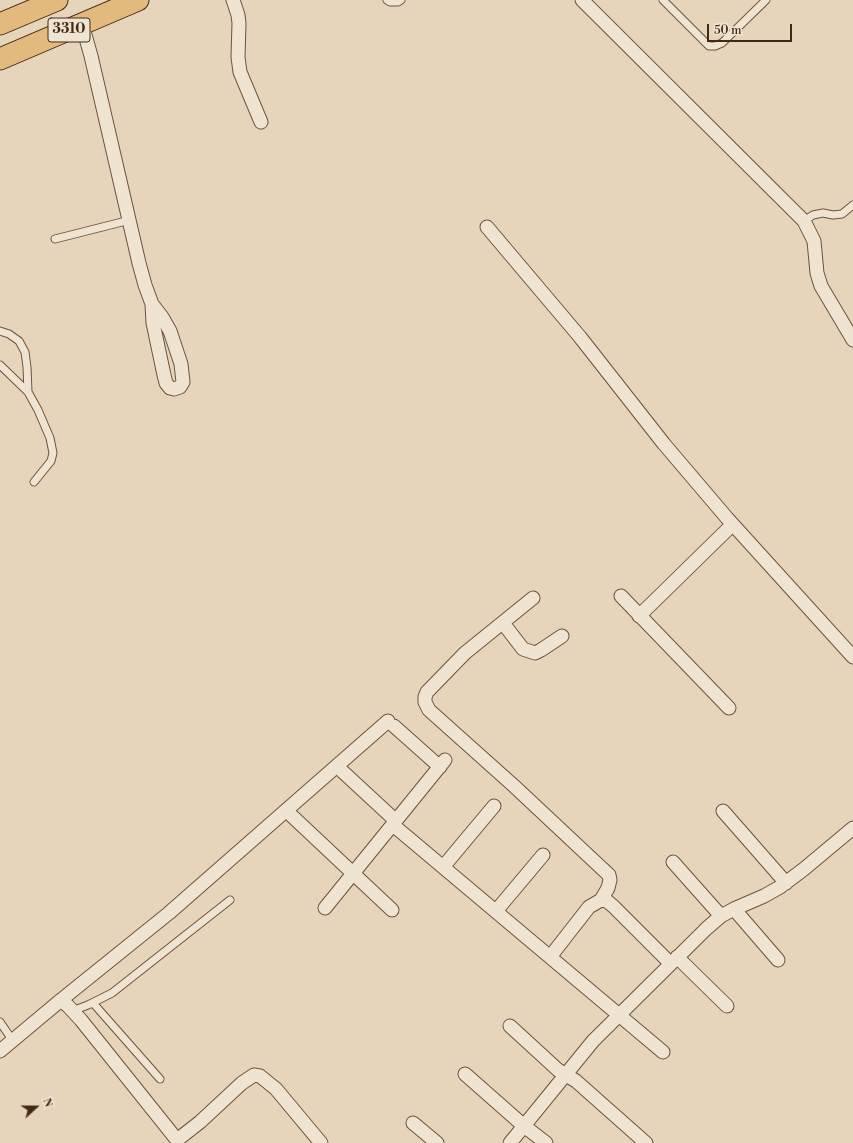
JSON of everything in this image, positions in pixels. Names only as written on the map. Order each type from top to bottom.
[{"type":"main road","name":"3310","points":[[0,59],[138,0]]},
{"type":"main road","name":"3310","points":[[0,24],[44,2]]},
{"type":"street","points":[[233,0],[239,19],[238,57],[240,72],[261,122]]},
{"type":"street","points":[[582,0],[804,222],[814,241],[817,273],[821,286],[852,336]]},
{"type":"street","points":[[82,24],[93,64],[145,285],[152,304],[153,323],[166,383],[170,388],[174,389],[180,386],[183,382],[183,374],[170,331],[152,304]]},
{"type":"street","points":[[488,226],[580,337],[664,444],[732,524],[853,657]]},
{"type":"street","points":[[639,616],[732,524]]},
{"type":"street","points":[[621,596],[729,708]]},
{"type":"street","points":[[534,598],[466,653],[427,692],[425,702],[429,710],[514,786],[609,875],[610,880],[608,888],[601,900],[589,907],[550,957]]},
{"type":"street","points":[[502,623],[523,649],[535,653],[562,636]]},
{"type":"street","points":[[0,1051],[169,913],[391,724],[442,764],[325,908]]},
{"type":"street","points":[[342,771],[394,823],[443,867],[663,1052]]},
{"type":"street","points":[[443,867],[494,806]]},
{"type":"street","points":[[723,811],[786,883]]},
{"type":"street","points":[[292,816],[392,910]]},
{"type":"street","points":[[510,1143],[593,1041],[673,960],[707,928],[721,916],[764,896],[786,883],[853,828]]},
{"type":"street","points":[[496,911],[543,855]]},
{"type":"street","points":[[673,862],[721,916]]},
{"type":"street","points":[[601,900],[607,901],[613,906],[727,1006]]},
{"type":"street","points":[[734,909],[778,960]]},
{"type":"street","points":[[61,1000],[72,1010],[180,1140],[242,1083],[254,1075],[260,1076],[276,1089],[322,1143]]},
{"type":"street","points":[[510,1026],[558,1070],[576,1081],[646,1143]]},
{"type":"street","points":[[465,1074],[524,1126],[546,1143]]},
{"type":"street","points":[[413,1123],[437,1143]]},
{"type":"lane","points":[[387,0],[390,2],[398,2],[401,0]]},
{"type":"lane","points":[[663,0],[709,46],[715,46],[722,43],[766,0]]},
{"type":"lane","points":[[804,222],[813,215],[823,213],[833,215],[842,214],[853,205]]},
{"type":"lane","points":[[55,239],[130,220]]},
{"type":"lane","points":[[0,331],[9,334],[18,341],[25,352],[28,392]]},
{"type":"lane","points":[[0,365],[28,392],[38,410],[50,438],[53,453],[51,461],[34,482]]},
{"type":"lane","points":[[72,1010],[93,1003],[120,987],[230,900]]},
{"type":"lane","points":[[93,1003],[160,1079]]},
{"type":"lane","points":[[1,1024],[13,1041]]}]
